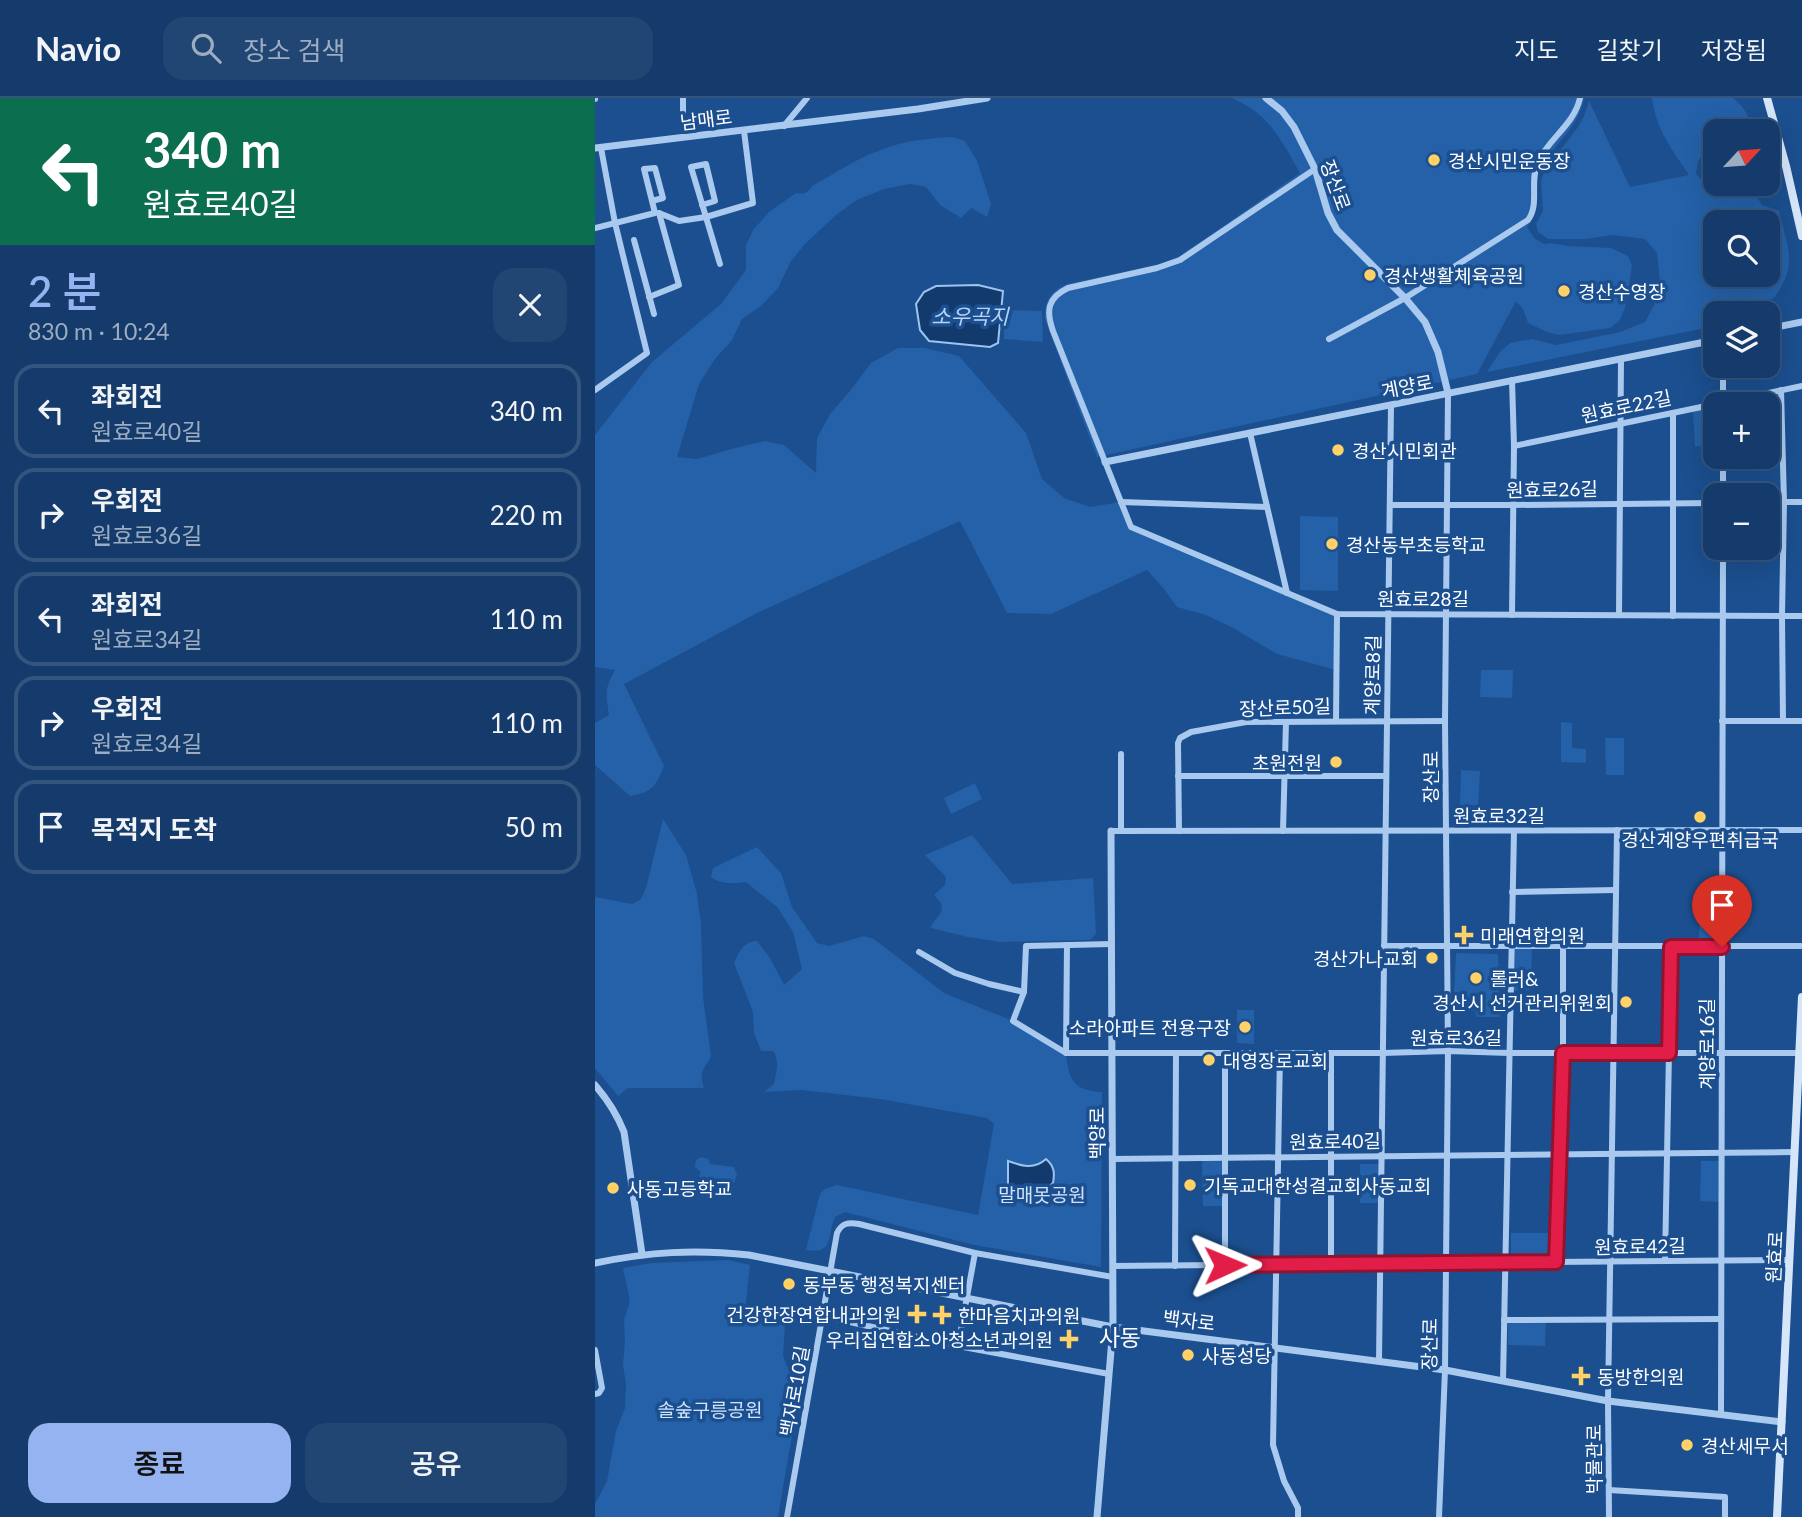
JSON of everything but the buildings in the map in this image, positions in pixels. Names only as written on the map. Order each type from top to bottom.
[{"type":"main road","points":[[1767,98],[1802,236]]},
{"type":"main road","name":"원효로","points":[[1777,1517],[1802,998]]},
{"type":"street","points":[[683,98],[683,120]]},
{"type":"street","points":[[784,125],[807,98]]},
{"type":"street","name":"남매로","points":[[598,148],[988,98]]},
{"type":"street","name":"장산로","points":[[1266,98],[1289,120],[1315,169],[1328,213],[1338,230],[1405,298],[1429,329],[1448,393],[1445,721],[1448,1051],[1444,1370],[1439,1517]]},
{"type":"street","points":[[1329,340],[1405,298],[1528,220],[1534,209],[1533,181],[1538,162],[1575,114],[1580,98]]},
{"type":"street","points":[[595,228],[657,213],[679,220],[706,217],[753,203],[744,131]]},
{"type":"street","points":[[595,390],[647,353],[598,148]]},
{"type":"street","points":[[702,205],[715,201],[706,164],[691,167],[702,205],[720,264]]},
{"type":"street","points":[[649,297],[679,285],[652,201],[644,169],[655,168],[663,198],[652,201]]},
{"type":"street","name":"원효로28길","points":[[1315,169],[1180,260],[1157,268],[1068,288],[1053,299],[1049,320],[1131,527],[1337,614],[1802,616]]},
{"type":"street","points":[[634,240],[654,314]]},
{"type":"street","points":[[1780,326],[1802,322]]},
{"type":"street","name":"계양로","points":[[1105,462],[1703,342]]},
{"type":"street","points":[[1619,615],[1621,359]]},
{"type":"street","points":[[1511,615],[1514,446],[1512,380]]},
{"type":"street","name":"원효로22길","points":[[1772,392],[1802,386]]},
{"type":"street","points":[[1781,390],[1784,502],[1783,721]]},
{"type":"street","name":"계양로8길","points":[[1378,1361],[1391,405]]},
{"type":"street","name":"원효로22길","points":[[1514,446],[1703,407]]},
{"type":"street","points":[[1673,413],[1673,616]]},
{"type":"street","points":[[1250,433],[1287,593]]},
{"type":"street","points":[[1121,502],[1267,506]]},
{"type":"street","points":[[1780,502],[1802,502]]},
{"type":"street","name":"원효로26길","points":[[1390,505],[1703,503]]},
{"type":"street","name":"계양로16길","points":[[1721,1415],[1723,560]]},
{"type":"street","points":[[1336,721],[1337,614]]},
{"type":"street","points":[[1722,720],[1802,721]]},
{"type":"street","name":"장산로50길","points":[[1179,831],[1178,743],[1185,734],[1246,722],[1445,721]]},
{"type":"street","points":[[1283,831],[1286,722]]},
{"type":"street","points":[[1121,754],[1121,831]]},
{"type":"street","points":[[1178,776],[1386,776]]},
{"type":"street","name":"박물관로","points":[[1609,1517],[1608,1401],[1617,830]]},
{"type":"street","name":"원효로32길","points":[[1111,831],[1802,830]]},
{"type":"street","name":"백양로","points":[[1097,1517],[1113,1326],[1111,831]]},
{"type":"street","points":[[1503,1381],[1514,831]]},
{"type":"street","points":[[1513,892],[1616,890]]},
{"type":"street","points":[[1066,1053],[1013,1021],[1024,992],[1026,946],[1112,944]]},
{"type":"street","points":[[1066,1053],[1067,945]]},
{"type":"street","points":[[1384,946],[1802,947]]},
{"type":"street","points":[[1556,1262],[1563,1053],[1563,947]]},
{"type":"street","points":[[1665,1261],[1671,947]]},
{"type":"street","points":[[919,952],[955,973],[1024,992]]},
{"type":"street","name":"원효로36길","points":[[1066,1053],[1801,1053]]},
{"type":"street","points":[[1175,1266],[1176,1053]]},
{"type":"street","points":[[1225,1053],[1225,1265]]},
{"type":"street","points":[[1280,1053],[1273,1445],[1284,1481],[1298,1508],[1297,1517]]},
{"type":"street","points":[[1331,1053],[1331,1264]]},
{"type":"street","points":[[595,1085],[610,1102],[624,1132],[642,1254]]},
{"type":"street","name":"원효로40길","points":[[1112,1159],[1795,1153]]},
{"type":"street","name":"백자로10길","points":[[787,1517],[830,1269],[840,1227],[850,1222],[975,1253]]},
{"type":"street","name":"백자로","points":[[595,1263],[676,1251],[718,1251],[749,1255],[1113,1326],[1444,1370],[1608,1401],[1782,1422]]},
{"type":"street","points":[[958,1346],[975,1253],[1113,1278]]},
{"type":"street","name":"원효로42길","points":[[1113,1266],[1790,1260]]},
{"type":"street","points":[[823,1316],[958,1346],[1109,1374]]},
{"type":"street","points":[[1504,1320],[1721,1319]]},
{"type":"street","points":[[595,1350],[602,1388],[595,1394]]},
{"type":"street","points":[[1609,1490],[1725,1497],[1725,1517]]},
{"type":"green space","name":"경산생활체육공원","points":[[1232,98],[1584,98],[1572,127],[1540,169],[1536,183],[1536,210],[1527,227],[1534,238],[1544,244],[1611,248],[1628,256],[1632,266],[1625,308],[1619,321],[1610,328],[1559,335],[1528,323],[1523,309],[1516,301],[1477,374],[1097,457],[1045,320],[1047,303],[1056,290],[1067,284],[1161,264],[1180,256],[1300,173],[1280,138],[1265,120]]},
{"type":"green space","points":[[1652,98],[1733,98],[1743,109],[1749,119],[1703,119],[1703,156],[1696,174],[1703,181],[1703,196],[1756,196],[1762,205],[1776,210],[1703,210],[1703,287],[1780,287],[1780,215],[1788,247],[1789,266],[1781,287],[1773,299],[1703,301],[1703,328],[1487,372],[1500,352],[1510,343],[1532,339],[1556,345],[1620,332],[1645,322],[1654,305],[1660,281],[1657,253],[1645,239],[1613,235],[1586,239],[1548,239],[1538,232],[1536,224],[1543,211],[1541,181],[1544,172],[1578,127],[1589,101],[1630,187],[1689,175],[1657,120]]},
{"type":"green space","points":[[952,137],[965,141],[977,161],[991,204],[987,217],[971,208],[961,218],[940,205],[926,187],[910,184],[884,189],[857,200],[836,215],[791,261],[778,288],[761,306],[742,319],[732,340],[715,359],[699,384],[677,457],[697,459],[765,441],[784,445],[816,473],[817,438],[830,414],[871,363],[898,348],[925,348],[959,356],[1026,433],[1042,479],[1064,498],[1090,507],[1121,502],[1131,527],[1337,614],[1336,670],[1277,654],[1206,615],[1177,607],[1147,570],[1051,614],[1007,613],[960,521],[757,613],[624,684],[664,766],[653,787],[630,796],[595,765],[595,723],[609,715],[607,692],[615,670],[595,667],[595,435],[652,362],[721,304],[746,270],[746,245],[753,230],[769,212],[796,193],[805,193],[812,186],[872,153],[907,142]]},
{"type":"green space","points":[[1004,310],[1042,311],[1043,342],[1004,339]]},
{"type":"green space","points":[[1703,409],[1703,446],[1695,446],[1693,411]]},
{"type":"green space","points":[[1300,516],[1338,517],[1338,591],[1300,590]]},
{"type":"green space","points":[[1481,670],[1513,670],[1512,698],[1480,697]]},
{"type":"green space","points":[[1561,722],[1572,723],[1572,748],[1586,749],[1586,763],[1561,762]]},
{"type":"green space","points":[[1605,738],[1624,738],[1624,775],[1606,775]]},
{"type":"green space","points":[[1461,770],[1480,771],[1478,805],[1460,805]]},
{"type":"green space","points":[[975,783],[982,799],[951,814],[944,798]]},
{"type":"green space","points":[[663,819],[686,855],[697,894],[701,924],[703,997],[711,1057],[703,1071],[704,1088],[628,1088],[618,1096],[595,1068],[595,897],[632,904],[641,899]]},
{"type":"green space","points":[[972,835],[1012,884],[1093,878],[1096,934],[1090,940],[1001,942],[930,927],[942,911],[941,903],[934,895],[945,885],[946,877],[925,855]]},
{"type":"green space","name":"말매못공원","points":[[757,847],[781,873],[792,907],[817,943],[829,946],[864,936],[874,939],[944,993],[1013,1021],[1066,1053],[1074,1082],[1085,1089],[1102,1092],[1101,1267],[974,1245],[845,1212],[835,1217],[826,1247],[815,1251],[806,1250],[820,1194],[837,1185],[978,1215],[994,1124],[987,1118],[880,1099],[801,1090],[764,1092],[774,1084],[776,1059],[773,1051],[761,1051],[754,1033],[753,1012],[734,963],[745,946],[757,941],[770,958],[784,985],[802,969],[793,932],[778,908],[746,882],[723,882],[711,877],[713,868]]},
{"type":"green space","points":[[1700,899],[1722,900],[1719,935],[1715,939],[1699,939]]},
{"type":"green space","points":[[1532,948],[1531,990],[1511,991],[1513,950]]},
{"type":"green space","name":"롤러&","points":[[1456,953],[1498,954],[1500,1017],[1477,1017],[1475,1011],[1453,1012]]},
{"type":"green space","name":"소라아파트 전용구장","points":[[1237,1010],[1254,1010],[1254,1044],[1237,1043]]},
{"type":"green space","points":[[702,1157],[708,1159],[710,1164],[734,1167],[737,1175],[734,1183],[723,1182],[715,1189],[702,1184],[699,1175],[701,1172],[695,1167],[695,1163]]},
{"type":"green space","points":[[1224,1159],[1224,1206],[1203,1206],[1202,1160]]},
{"type":"green space","points":[[1701,1161],[1720,1161],[1720,1202],[1700,1201]]},
{"type":"green space","points":[[1360,1164],[1379,1164],[1379,1203],[1360,1203]]},
{"type":"green space","points":[[1511,1233],[1550,1233],[1549,1246],[1556,1246],[1555,1261],[1516,1261],[1511,1257]]},
{"type":"green space","name":"솔숲구릉공원","points":[[728,1260],[750,1265],[745,1310],[781,1317],[785,1327],[783,1356],[791,1376],[802,1377],[778,1517],[595,1517],[595,1504],[607,1481],[616,1431],[625,1408],[624,1320],[630,1301],[623,1268],[652,1263]]},
{"type":"green space","points":[[1508,1322],[1546,1323],[1545,1346],[1508,1345]]},
{"type":"water","name":"소우곡지","points":[[978,285],[1003,291],[998,343],[990,347],[929,341],[920,330],[916,304],[924,292],[936,286]]},
{"type":"water","points":[[1046,1159],[1053,1170],[1053,1183],[1043,1191],[1027,1193],[1024,1201],[1008,1197],[1008,1161],[1032,1166]]},
{"type":"place","name":"경산시민운동장","points":[[1434,160]]},
{"type":"place","name":"경산생활체육공원","points":[[1370,275]]},
{"type":"place","name":"경산수영장","points":[[1564,291]]},
{"type":"place","name":"경산시민회관","points":[[1338,450]]},
{"type":"place","name":"경산동부초등학교","points":[[1332,544]]},
{"type":"place","name":"초원전원","points":[[1336,762]]},
{"type":"place","name":"경산계양우편취급국","points":[[1700,817]]},
{"type":"place","name":"미래연합의원","points":[[1464,935]]},
{"type":"place","name":"경산가나교회","points":[[1432,958]]},
{"type":"place","name":"롤러&","points":[[1476,978]]},
{"type":"place","name":"경산시 선거관리위원회","points":[[1626,1002]]},
{"type":"place","name":"소라아파트 전용구장","points":[[1245,1027]]},
{"type":"place","name":"대영장로교회","points":[[1209,1060]]},
{"type":"place","name":"기독교대한성결교회사동교회","points":[[1190,1185]]},
{"type":"place","name":"사동고등학교","points":[[613,1188]]},
{"type":"place","name":"동부동 행정복지센터","points":[[789,1284]]},
{"type":"place","name":"건강한장연합내과의원","points":[[917,1314]]},
{"type":"place","name":"한마음치과의원","points":[[942,1315]]},
{"type":"place","name":"우리집연합소아청소년과의원","points":[[1069,1339]]},
{"type":"place","name":"사동성당","points":[[1188,1355]]},
{"type":"place","name":"동방한의원","points":[[1581,1376]]},
{"type":"place","name":"경산세무서","points":[[1687,1445]]},
{"type":"district","name":"사동","points":[[1120,1337]]},
{"type":"route","points":[[1225,1265],[1556,1262],[1563,1053],[1669,1053],[1671,947],[1722,947]]}]
